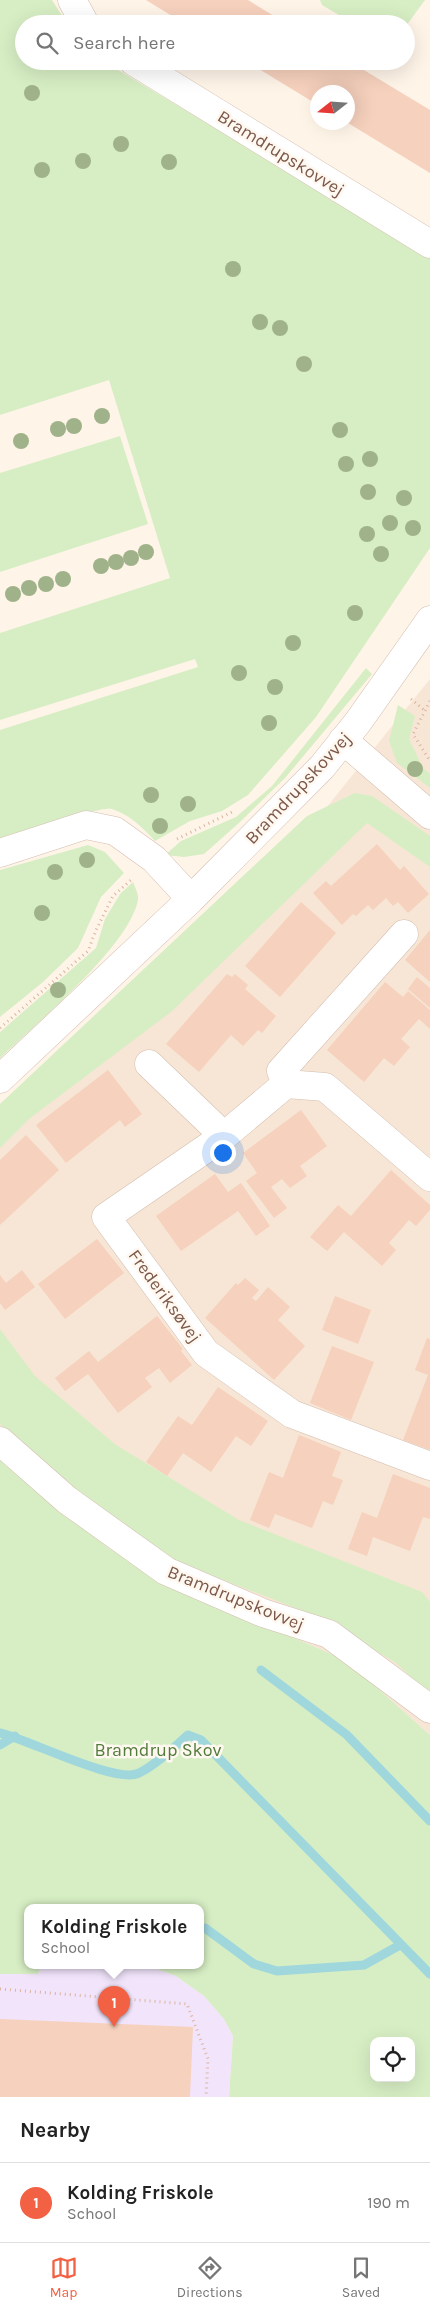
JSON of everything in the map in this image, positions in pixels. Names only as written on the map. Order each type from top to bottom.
[{"type":"street","points":[[72,0],[81,15]]},
{"type":"street","name":"Bramdrupskovvej","points":[[147,70],[430,244]]},
{"type":"street","name":"Bramdrupskovvej","points":[[0,1079],[191,899],[322,767],[430,620]]},
{"type":"street","points":[[343,740],[430,815]]},
{"type":"street","points":[[0,853],[86,825],[115,831],[154,859],[191,899]]},
{"type":"street","points":[[404,934],[281,1071],[286,1084],[325,1087],[430,1177]]},
{"type":"street","points":[[149,1064],[224,1136]]},
{"type":"street","name":"Frederiksøvej","points":[[286,1084],[224,1136],[106,1217],[206,1353],[292,1414],[430,1466]]},
{"type":"street","name":"Bramdrupskovvej","points":[[0,1441],[67,1500],[166,1571],[263,1613],[329,1634],[430,1709]]},
{"type":"path","points":[[430,701],[414,734],[430,761]]},
{"type":"path","points":[[0,1028],[88,951],[113,896],[178,839],[238,809]]},
{"type":"path","points":[[0,1989],[187,2004],[208,2059],[206,2097]]},
{"type":"shaded area","points":[[430,679],[430,1735],[347,1661],[176,1586],[110,1549],[57,1508],[0,1457],[0,1114],[322,813]]},
{"type":"shaded area","points":[[40,1969],[157,1969],[176,1976],[204,1996],[224,2019],[233,2036],[229,2097],[0,2097],[0,1974],[38,1974]]},
{"type":"green space","points":[[0,0],[52,0],[61,15],[15,15],[15,70],[118,70],[430,256],[430,548],[316,717],[248,795],[222,811],[190,821],[155,841],[135,822],[112,809],[104,809],[76,816],[0,838],[0,730],[198,667],[195,659],[0,720],[0,633],[170,578],[109,380],[0,415]]},
{"type":"green space","points":[[320,0],[425,0],[414,15],[339,15],[322,5]]},
{"type":"green space","points":[[120,436],[148,524],[0,572],[0,473]]},
{"type":"green space","points":[[366,668],[372,674],[285,778],[240,822],[204,854],[184,857],[165,855],[181,841],[236,817],[272,786]]},
{"type":"green space","points":[[398,705],[415,716],[409,739],[423,768],[430,774],[430,788],[397,763],[389,741]]},
{"type":"green space","points":[[355,793],[372,796],[430,836],[430,867],[367,823],[171,1012],[29,1119],[0,1148],[0,1104],[307,816]]},
{"type":"green space","points":[[88,845],[105,852],[124,873],[101,897],[78,948],[43,982],[0,1017],[0,870]]},
{"type":"green space","points":[[133,882],[138,900],[131,918],[118,939],[79,984],[0,1058],[0,1032],[96,948],[105,919],[120,894]]},
{"type":"green space","points":[[0,1329],[35,1376],[116,1445],[239,1520],[422,1592],[430,1602],[430,1695],[396,1663],[321,1618],[180,1563],[88,1507],[0,1424]]},
{"type":"green space","name":"Bramdrup Skov","points":[[0,1457],[57,1508],[110,1549],[176,1586],[347,1661],[430,1735],[430,2097],[229,2097],[233,2036],[224,2019],[204,1996],[176,1976],[157,1969],[204,1969],[204,1904],[24,1904],[24,1969],[40,1969],[38,1974],[0,1974]]},
{"type":"building","points":[[146,0],[248,0],[272,15],[170,15]]},
{"type":"building","points":[[261,70],[364,70],[430,110],[430,173],[355,127],[355,85],[310,85],[310,100]]},
{"type":"building","points":[[377,844],[400,870],[404,866],[429,894],[408,913],[398,902],[393,906],[386,898],[373,910],[368,905],[356,916],[353,914],[342,925],[313,893],[326,881],[331,886]]},
{"type":"building","points":[[301,902],[336,933],[280,997],[245,966]]},
{"type":"building","points":[[430,930],[430,982],[405,960]]},
{"type":"building","points":[[227,974],[232,977],[235,974],[248,985],[245,989],[276,1016],[262,1033],[258,1030],[243,1046],[231,1035],[199,1072],[166,1044]]},
{"type":"building","points":[[417,977],[430,988],[430,1008],[408,989]]},
{"type":"building","points":[[385,982],[403,997],[408,991],[430,1010],[430,1029],[419,1019],[401,1039],[410,1047],[394,1066],[384,1058],[364,1082],[327,1050]]},
{"type":"building","points":[[108,1070],[142,1114],[125,1127],[120,1120],[66,1163],[36,1125]]},
{"type":"building","points":[[301,1110],[327,1146],[300,1166],[307,1176],[290,1188],[282,1179],[271,1187],[287,1208],[274,1218],[246,1181],[257,1173],[243,1153]]},
{"type":"building","points":[[26,1135],[59,1170],[0,1225],[0,1160]]},
{"type":"building","points":[[391,1170],[430,1205],[430,1210],[416,1226],[409,1220],[389,1243],[396,1250],[382,1266],[344,1232],[327,1251],[310,1237],[338,1205],[351,1216]]},
{"type":"building","points":[[215,1174],[228,1192],[241,1183],[270,1226],[256,1236],[238,1211],[181,1251],[156,1216]]},
{"type":"building","points":[[97,1239],[124,1273],[65,1319],[38,1284]]},
{"type":"building","points":[[22,1270],[35,1287],[5,1310],[0,1303],[0,1275],[6,1283]]},
{"type":"building","points":[[245,1278],[259,1290],[252,1298],[256,1301],[268,1287],[290,1307],[278,1320],[305,1346],[274,1380],[205,1318],[236,1283],[238,1285]]},
{"type":"building","points":[[335,1296],[371,1310],[358,1344],[322,1330]]},
{"type":"building","points":[[157,1316],[183,1349],[181,1351],[192,1365],[170,1383],[159,1368],[145,1378],[152,1387],[118,1413],[88,1374],[65,1391],[55,1378],[89,1351],[98,1362]]},
{"type":"building","points":[[427,1338],[430,1339],[430,1450],[403,1440],[428,1375],[415,1370]]},
{"type":"building","points":[[332,1346],[374,1362],[351,1420],[310,1403]]},
{"type":"building","points":[[218,1387],[268,1421],[251,1446],[236,1436],[211,1472],[183,1453],[167,1476],[146,1462],[178,1416],[192,1425]]},
{"type":"building","points":[[299,1435],[341,1452],[332,1476],[343,1480],[333,1505],[323,1501],[312,1528],[275,1514],[269,1528],[250,1520],[269,1472],[283,1478]]},
{"type":"building","points":[[393,1474],[430,1488],[430,1519],[423,1517],[410,1551],[373,1537],[367,1556],[348,1549],[362,1512],[377,1518]]},
{"type":"building","points":[[0,2019],[193,2027],[190,2097],[0,2097]]},
{"type":"waterway","points":[[261,1670],[347,1735],[430,1821]]},
{"type":"waterway","points":[[0,1733],[93,1767],[112,1773],[128,1775],[139,1773],[152,1765],[188,1735],[201,1740],[430,1974]]},
{"type":"waterway","points":[[0,1745],[15,1736]]},
{"type":"waterway","points":[[205,1928],[254,1964],[277,1971],[364,1965],[400,1945]]},
{"type":"place","name":"Kolding Friskole","points":[[114,2027]]}]
